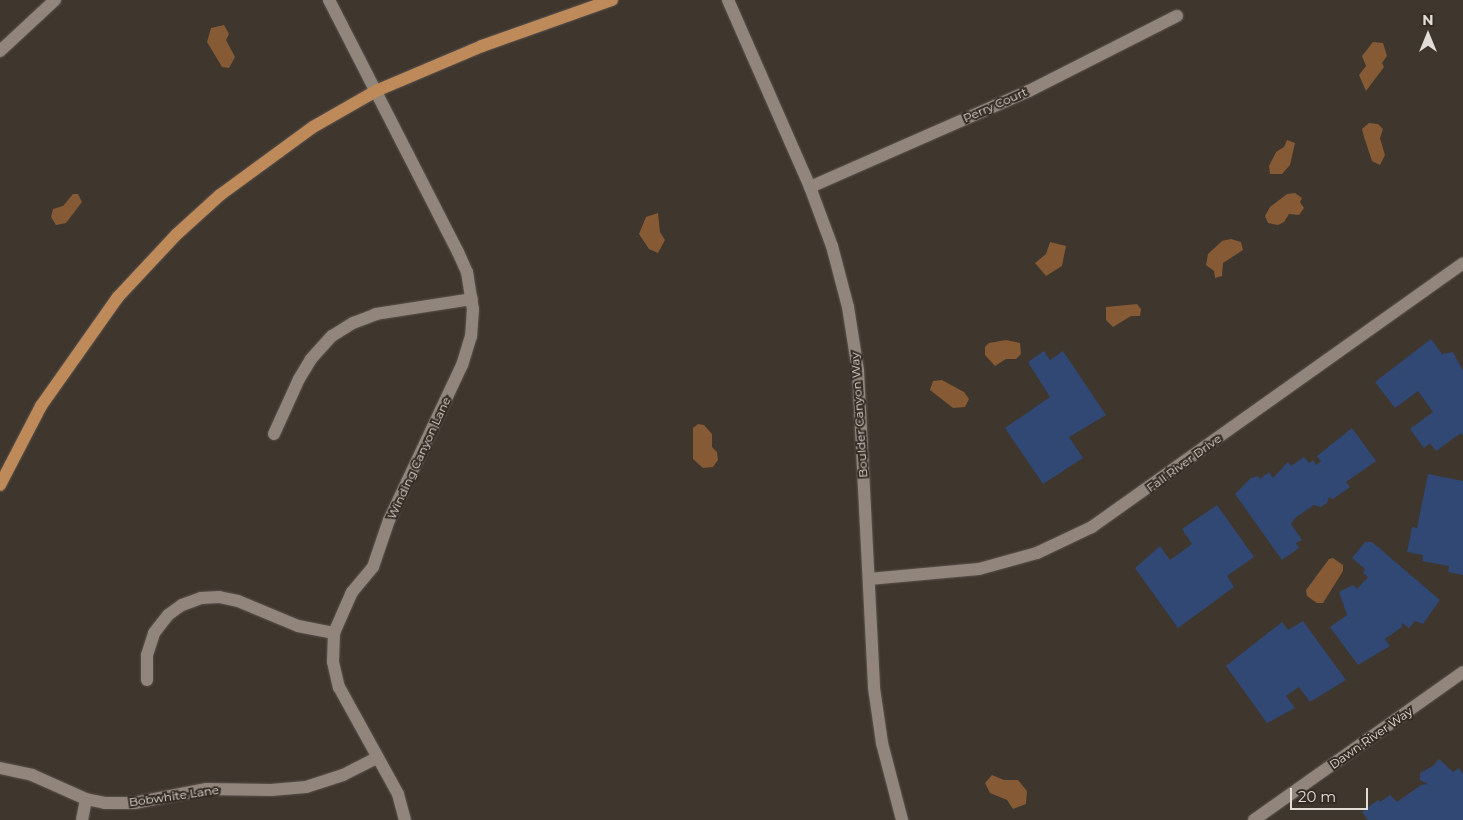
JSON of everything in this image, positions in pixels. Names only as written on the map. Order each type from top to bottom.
[{"type":"main road","points":[[0,486],[35,416],[66,367],[118,297],[177,234],[265,160],[313,127],[376,91],[464,53],[612,0]]},
{"type":"street","points":[[0,51],[55,0]]},
{"type":"street","name":"Winding Canyon Lane","points":[[329,0],[458,252],[466,272],[472,299],[471,336],[462,365],[389,520],[373,567],[352,592],[334,633],[333,662],[339,687],[398,794],[405,820]]},
{"type":"street","name":"Boulder Canyon Way","points":[[728,0],[810,187],[832,246],[848,307],[858,370],[874,688],[882,744],[902,820]]},
{"type":"street","name":"Perry Court","points":[[810,187],[1029,90],[1177,16]]},
{"type":"street","name":"Fall River Drive","points":[[868,579],[979,569],[1037,552],[1092,527],[1463,263]]},
{"type":"street","points":[[274,434],[299,379],[311,359],[332,336],[353,323],[376,314],[472,299]]},
{"type":"street","points":[[147,680],[147,655],[154,633],[168,615],[182,605],[201,598],[219,597],[238,601],[298,626],[334,633]]},
{"type":"street","name":"Dawn River Way","points":[[1254,820],[1463,672]]},
{"type":"street","name":"Bobwhite Lane","points":[[0,768],[32,775],[86,799],[105,803],[134,803],[207,789],[271,790],[306,786],[342,775],[378,757]]},
{"type":"street","points":[[82,820],[86,799]]},
{"type":"shaded area","points":[[224,25],[229,34],[226,40],[235,57],[229,68],[222,67],[207,42],[211,28]]},
{"type":"shaded area","points":[[1373,42],[1383,43],[1387,56],[1382,63],[1384,67],[1366,91],[1359,75],[1366,66],[1362,56]]},
{"type":"shaded area","points":[[1369,123],[1378,124],[1383,129],[1380,138],[1385,155],[1380,165],[1372,161],[1364,137],[1362,129]]},
{"type":"shaded area","points":[[1287,140],[1295,143],[1290,165],[1282,174],[1270,174],[1269,166],[1276,152],[1284,147]]},
{"type":"shaded area","points":[[1295,193],[1302,198],[1300,202],[1304,208],[1299,215],[1289,214],[1284,222],[1278,225],[1268,223],[1265,216],[1270,207],[1287,194]]},
{"type":"shaded area","points":[[73,194],[78,194],[82,202],[66,223],[56,225],[51,217],[53,209],[63,206]]},
{"type":"shaded area","points":[[658,213],[660,232],[665,240],[658,253],[649,249],[639,234],[646,217]]},
{"type":"shaded area","points":[[1231,239],[1241,242],[1243,250],[1223,263],[1222,276],[1215,278],[1214,271],[1206,265],[1208,254],[1222,241]]},
{"type":"shaded area","points":[[1050,242],[1066,246],[1062,266],[1046,276],[1035,263],[1046,254]]},
{"type":"shaded area","points":[[1137,304],[1141,309],[1140,316],[1131,316],[1113,327],[1106,320],[1106,307]]},
{"type":"shaded area","points":[[1006,340],[1020,343],[1021,354],[1016,359],[1006,359],[995,366],[985,355],[985,347],[989,343]]},
{"type":"shaded area","points":[[942,380],[964,392],[969,399],[965,407],[953,408],[930,390],[933,381]]},
{"type":"shaded area","points":[[698,424],[704,425],[712,434],[712,447],[717,452],[718,460],[713,467],[703,468],[693,459],[693,428]]},
{"type":"shaded area","points":[[1333,558],[1343,565],[1343,571],[1323,603],[1317,603],[1307,596],[1306,590],[1329,559]]},
{"type":"shaded area","points":[[992,775],[1004,780],[1018,780],[1027,791],[1026,804],[1013,809],[1007,800],[990,793],[985,783]]},
{"type":"building","points":[[1431,339],[1442,354],[1453,352],[1463,371],[1463,436],[1461,433],[1436,451],[1430,443],[1424,448],[1410,429],[1433,412],[1418,391],[1395,408],[1375,382]]},
{"type":"building","points":[[1044,351],[1050,360],[1063,351],[1106,415],[1069,437],[1083,458],[1043,484],[1005,428],[1050,397],[1028,362]]},
{"type":"building","points":[[1352,428],[1376,461],[1346,482],[1350,487],[1333,499],[1329,497],[1327,503],[1321,507],[1314,505],[1295,518],[1291,524],[1302,540],[1296,543],[1299,548],[1282,560],[1235,494],[1251,478],[1258,476],[1260,479],[1269,472],[1273,478],[1288,462],[1291,466],[1304,457],[1309,463],[1313,460],[1316,465],[1321,461],[1317,456]]},
{"type":"building","points":[[1428,474],[1463,481],[1463,575],[1448,572],[1449,566],[1422,561],[1423,555],[1407,552],[1412,527],[1417,528]]},
{"type":"building","points":[[1217,505],[1254,557],[1227,576],[1234,587],[1178,628],[1135,568],[1160,546],[1170,560],[1192,544],[1182,529]]},
{"type":"building","points":[[1365,542],[1372,542],[1440,600],[1423,624],[1415,621],[1409,628],[1402,623],[1402,627],[1385,639],[1390,646],[1358,665],[1330,627],[1347,615],[1339,592],[1353,585],[1357,589],[1368,577],[1363,573],[1365,569],[1352,558]]},
{"type":"building","points":[[1303,621],[1346,680],[1310,702],[1299,687],[1286,696],[1295,708],[1267,723],[1226,666],[1282,622],[1288,630]]},
{"type":"building","points":[[1439,759],[1453,772],[1459,768],[1463,774],[1463,820],[1368,820],[1362,812],[1378,800],[1380,802],[1390,795],[1397,802],[1421,785],[1428,784],[1420,780],[1420,773],[1433,766]]}]
